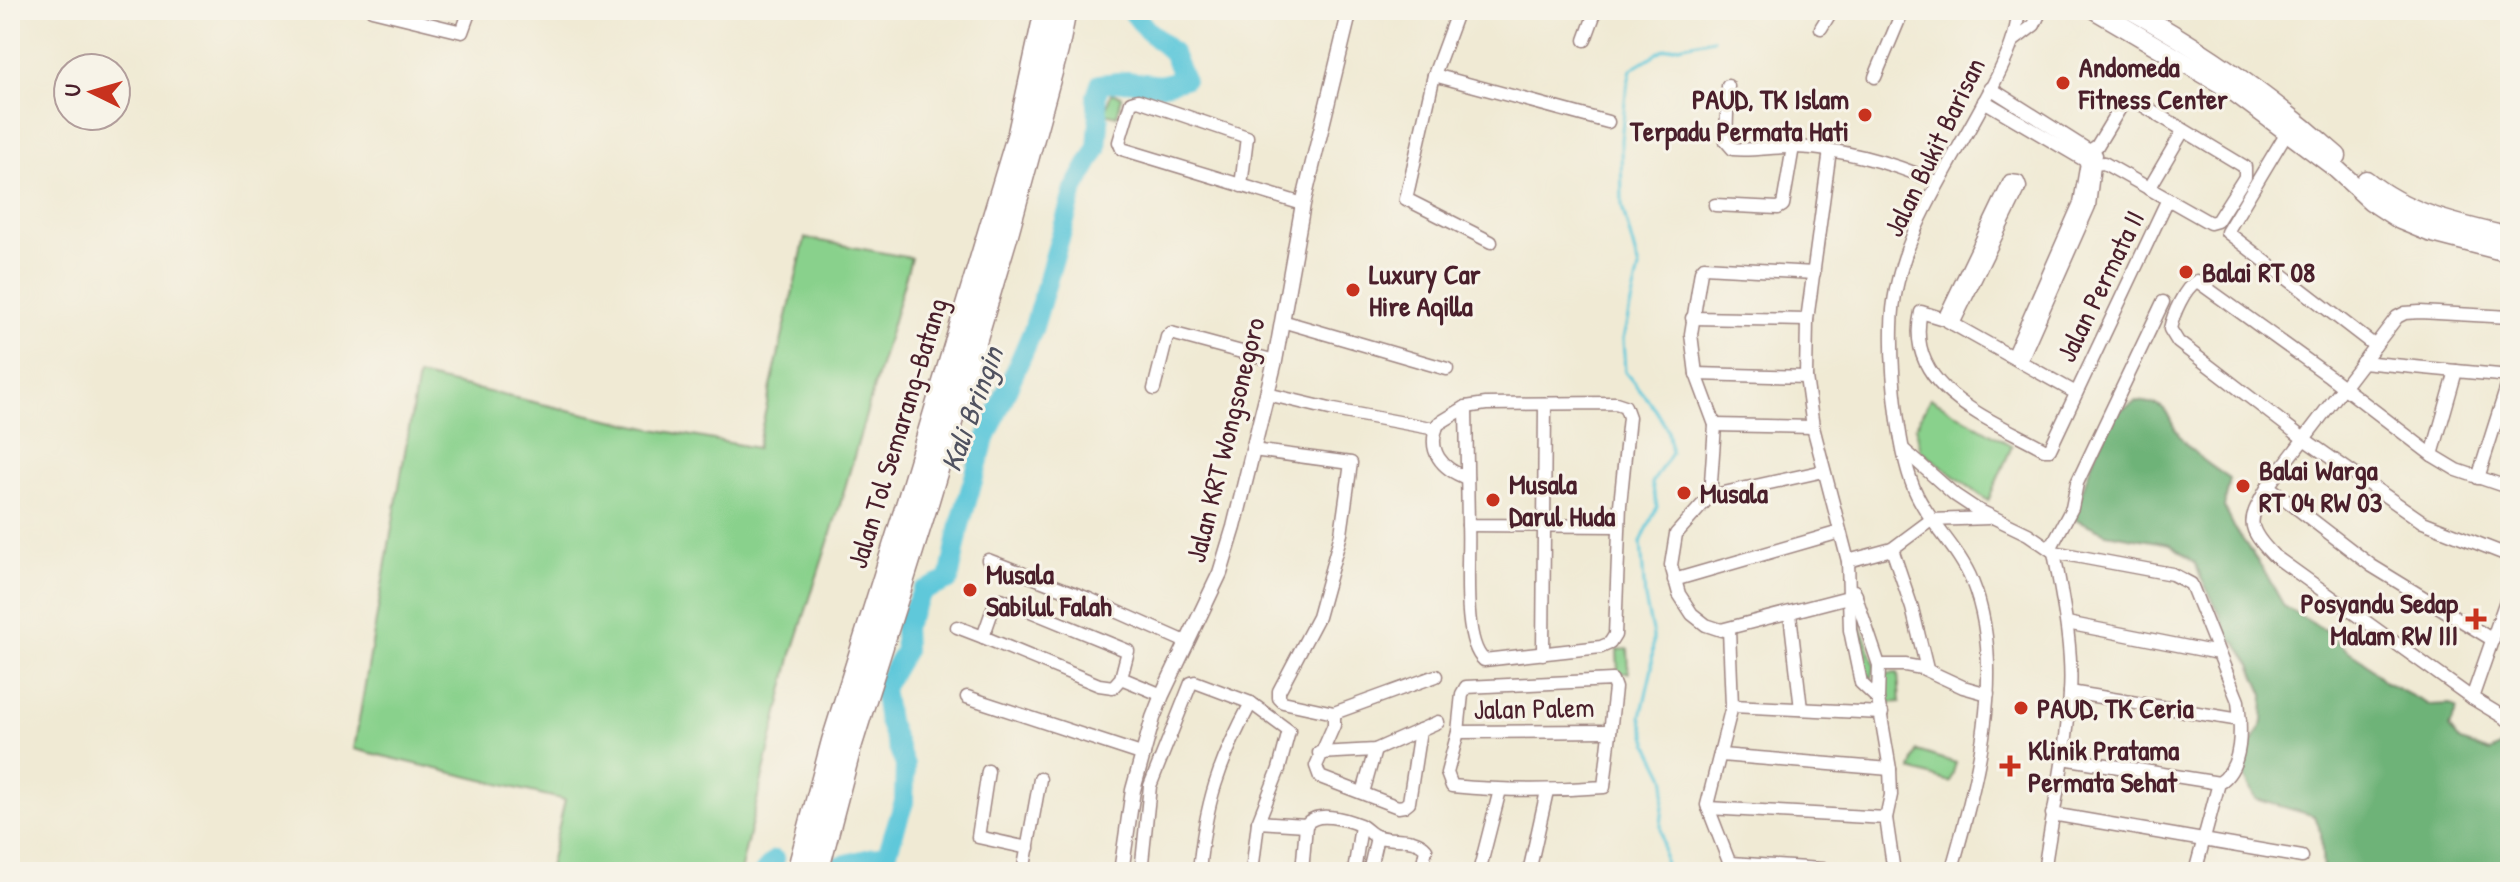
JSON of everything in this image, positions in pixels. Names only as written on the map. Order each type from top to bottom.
[{"type":"highway","name":"Jalan Tol Semarang–Batang","points":[[817,872],[814,844],[833,741],[1015,147],[1046,10]]},
{"type":"highway","name":"Jalan Tol Semarang–Batang","points":[[798,872],[814,844],[850,747],[927,503],[1006,237],[1065,10]]},
{"type":"main road","points":[[2095,10],[2233,91],[2264,104],[2287,132],[2333,166],[2371,201],[2400,220],[2429,232],[2510,253]]},
{"type":"main road","points":[[2131,10],[2186,41],[2382,193],[2429,216],[2510,237]]},
{"type":"street","points":[[372,10],[462,32],[470,10]]},
{"type":"street","name":"Jalan KRT Wongsonegoro","points":[[1121,872],[1133,790],[1162,695],[1220,573],[1253,450],[1275,361],[1303,204],[1350,10]]},
{"type":"street","points":[[1458,10],[1434,75],[1406,199],[1491,242]]},
{"type":"street","points":[[1585,40],[1596,10]]},
{"type":"street","points":[[1821,28],[1832,10]]},
{"type":"street","points":[[1875,77],[1903,10]]},
{"type":"street","name":"Jalan Bukit Barisan","points":[[1951,872],[1969,810],[1988,694],[1984,622],[1972,581],[1915,491],[1904,450],[1894,380],[1892,325],[1904,262],[1937,182],[1984,101],[2013,41],[2020,10]]},
{"type":"street","name":"Jalan Bukit Barisan","points":[[2013,41],[2034,25],[2041,10]]},
{"type":"street","points":[[1434,75],[1608,122]]},
{"type":"street","points":[[1728,86],[1728,145],[1740,149],[1793,147],[1830,150],[1895,165],[1937,182]]},
{"type":"street","points":[[1990,88],[2094,157]]},
{"type":"street","points":[[1241,186],[1247,137],[1138,100],[1131,102],[1119,142],[1122,149],[1241,186],[1303,204]]},
{"type":"street","points":[[1984,101],[2094,157],[2210,223],[2215,222],[2246,173],[2245,167],[2132,101],[2123,103],[2094,157],[2084,205],[2017,358]]},
{"type":"street","points":[[2149,189],[2183,131]]},
{"type":"street","points":[[2287,132],[2227,232],[2375,346]]},
{"type":"street","points":[[1715,205],[1778,208],[1783,205],[1793,147]]},
{"type":"street","points":[[1830,150],[1807,320],[1806,377],[1813,427],[1848,561],[1852,592],[1850,630],[1861,683],[1878,699]]},
{"type":"street","points":[[1983,251],[2010,181],[2018,182],[2020,187],[1983,251],[1949,322],[2076,393]]},
{"type":"street","name":"Jalan Permata II","points":[[1949,322],[1921,312],[1919,327],[1926,364],[1944,391],[2044,449],[2050,449],[2167,201]]},
{"type":"street","points":[[1710,496],[1715,425],[1696,374],[1692,348],[1692,318],[1699,276],[1704,267],[1814,273]]},
{"type":"street","points":[[2510,488],[2457,470],[2432,455],[2197,281],[2193,282],[2172,321],[2170,329],[2173,337],[2304,439],[2423,522],[2510,556]]},
{"type":"street","points":[[2044,872],[2063,758],[2070,692],[2067,623],[2052,550],[2072,508],[2077,483],[2163,302]]},
{"type":"street","points":[[2510,317],[2405,313],[2397,317],[2268,486],[2253,509],[2252,522],[2260,542],[2305,580],[2472,698],[2510,721]]},
{"type":"street","points":[[1692,318],[1807,320]]},
{"type":"street","points":[[1282,321],[1447,369]]},
{"type":"street","points":[[1154,389],[1167,337],[1171,333],[1275,361]]},
{"type":"street","points":[[2362,362],[2510,377],[2478,478]]},
{"type":"street","points":[[2432,455],[2456,371]]},
{"type":"street","points":[[1696,374],[1806,377]]},
{"type":"street","points":[[1267,394],[1436,429]]},
{"type":"street","points":[[1466,407],[1471,636],[1477,654],[1484,660],[1491,660],[1601,647],[1610,643],[1615,635],[1618,526],[1629,417],[1625,406],[1616,403],[1486,404],[1466,407],[1443,419],[1436,429],[1434,445],[1437,458],[1445,468],[1467,478]]},
{"type":"street","points":[[1543,654],[1545,404]]},
{"type":"street","points":[[1715,425],[1813,427]]},
{"type":"street","points":[[1253,450],[1351,463],[1341,534],[1318,617],[1279,691],[1279,698],[1283,702],[1334,713],[1436,676]]},
{"type":"street","points":[[1904,450],[1955,495],[2052,550],[2172,574],[2191,584],[2238,701],[2240,720],[2234,767],[2227,778],[2219,783],[2063,758]]},
{"type":"street","points":[[1824,471],[1710,496],[1676,534],[1671,565],[1674,580],[1692,614],[1714,629],[1729,630],[1790,614],[1852,592]]},
{"type":"street","points":[[2268,486],[2372,566],[2493,640]]},
{"type":"street","points":[[1848,561],[1892,549],[1931,520],[1992,518]]},
{"type":"street","points":[[1468,525],[1618,526]]},
{"type":"street","points":[[1674,580],[1840,532]]},
{"type":"street","points":[[1892,549],[1912,608],[1927,669]]},
{"type":"street","points":[[988,560],[1089,599],[1186,642]]},
{"type":"street","points":[[2472,698],[2493,640],[2505,620],[2510,589]]},
{"type":"street","points":[[1852,592],[1879,665],[1878,699],[1890,769],[1891,795],[1886,818],[1894,872]]},
{"type":"street","points":[[957,627],[1099,685],[1113,687],[1121,678],[1128,651],[1001,599],[996,600],[983,637]]},
{"type":"street","points":[[1790,614],[1801,709]]},
{"type":"street","points":[[2067,623],[2218,653]]},
{"type":"street","points":[[1729,630],[1732,706],[1707,801],[1732,868],[1865,872]]},
{"type":"street","points":[[1879,665],[1927,669],[1963,687],[1988,694]]},
{"type":"street","points":[[1121,678],[1162,695]]},
{"type":"street","points":[[1612,680],[1615,688],[1604,787],[1547,791],[1452,786],[1447,773],[1458,732],[1462,694],[1466,687],[1612,680]]},
{"type":"street","points":[[1141,872],[1150,786],[1191,683],[1195,682],[1251,703],[1289,731],[1279,769],[1258,822],[1252,872]]},
{"type":"street","points":[[2070,692],[2240,720]]},
{"type":"street","points":[[967,697],[1144,755]]},
{"type":"street","points":[[1199,872],[1210,799],[1225,751],[1251,703]]},
{"type":"street","points":[[1732,706],[1882,713]]},
{"type":"street","points":[[1334,713],[1334,725],[1319,753],[1316,766],[1320,777],[1398,807],[1409,802],[1420,730]]},
{"type":"street","points":[[1319,753],[1375,750],[1438,722]]},
{"type":"street","name":"Jalan Palem","points":[[1458,732],[1610,731]]},
{"type":"street","points":[[1363,793],[1375,750]]},
{"type":"street","points":[[1721,755],[1890,769]]},
{"type":"street","points":[[988,771],[978,837],[1028,848]]},
{"type":"street","points":[[1023,872],[1040,779]]},
{"type":"street","points":[[2195,872],[2219,783]]},
{"type":"street","points":[[1479,872],[1500,790]]},
{"type":"street","points":[[1529,872],[1547,791]]},
{"type":"street","points":[[1708,808],[1886,818]]},
{"type":"street","points":[[2052,814],[2302,857]]},
{"type":"street","points":[[1302,872],[1306,825],[1311,818],[1318,816],[1361,826],[1377,837],[1420,843],[1426,849],[1421,872]]},
{"type":"street","points":[[1258,822],[1306,825]]},
{"type":"street","points":[[1354,872],[1361,826]]},
{"type":"street","points":[[1369,872],[1377,837]]},
{"type":"green space","points":[[1111,93],[1122,96],[1117,116],[1105,113]]},
{"type":"green space","points":[[805,238],[911,258],[840,505],[792,654],[740,872],[548,872],[565,800],[354,749],[418,376],[648,428],[757,448]]},
{"type":"green space","points":[[1930,398],[2012,446],[1988,501],[1920,450],[1916,426]]},
{"type":"green space","points":[[2136,401],[2163,408],[2186,444],[2230,479],[2224,507],[2284,606],[2324,630],[2385,682],[2429,705],[2450,704],[2457,709],[2449,727],[2461,742],[2490,752],[2510,742],[2510,872],[2323,872],[2321,833],[2315,816],[2255,799],[2243,774],[2250,748],[2263,722],[2264,695],[2251,665],[2237,644],[2229,638],[2196,563],[2170,544],[2106,533],[2073,518],[2092,462],[2114,414]]},
{"type":"green space","points":[[1856,613],[1875,665],[1872,678],[1866,676],[1852,615]]},
{"type":"green space","points":[[1628,649],[1629,673],[1618,673],[1617,650]]},
{"type":"green space","points":[[1898,673],[1900,702],[1886,703],[1884,674]]},
{"type":"green space","points":[[1917,751],[1956,763],[1950,782],[1911,770]]},
{"type":"waterway","name":"Kali Bringin","points":[[839,866],[887,854],[904,802],[905,765],[888,721],[883,688],[905,650],[904,626],[923,591],[949,580],[960,525],[984,443],[1033,330],[1074,190],[1097,149],[1099,122],[1096,96],[1100,84],[1127,81],[1160,85],[1184,79],[1172,52],[1147,30],[1131,10]]},
{"type":"waterway","points":[[1660,872],[1665,868],[1661,825],[1666,779],[1649,745],[1641,717],[1652,668],[1653,636],[1645,599],[1641,542],[1657,507],[1652,483],[1671,453],[1667,429],[1625,372],[1623,339],[1639,269],[1622,206],[1621,140],[1631,69],[1664,49],[1713,39]]},
{"type":"waterway","name":"Kali Bringin","points":[[764,872],[775,860]]},
{"type":"place","name":"Andomeda Fitness Center","points":[[2063,83]]},
{"type":"place","name":"PAUD, TK Islam Terpadu Permata Hati","points":[[1865,115]]},
{"type":"place","name":"Balai RT 08","points":[[2186,272]]},
{"type":"place","name":"Luxury Car Hire Aqilla","points":[[1353,290]]},
{"type":"place","name":"Balai Warga RT 04 RW 03","points":[[2243,486]]},
{"type":"place","name":"Musala","points":[[1684,493]]},
{"type":"place","name":"Musala Darul Huda","points":[[1493,500]]},
{"type":"place","name":"Musala Sabilul Falah","points":[[970,590]]},
{"type":"place","name":"Posyandu Sedap Malam RW III","points":[[2476,619]]},
{"type":"place","name":"PAUD, TK Ceria","points":[[2021,708]]},
{"type":"place","name":"Klinik Pratama Permata Sehat","points":[[2010,766]]}]
